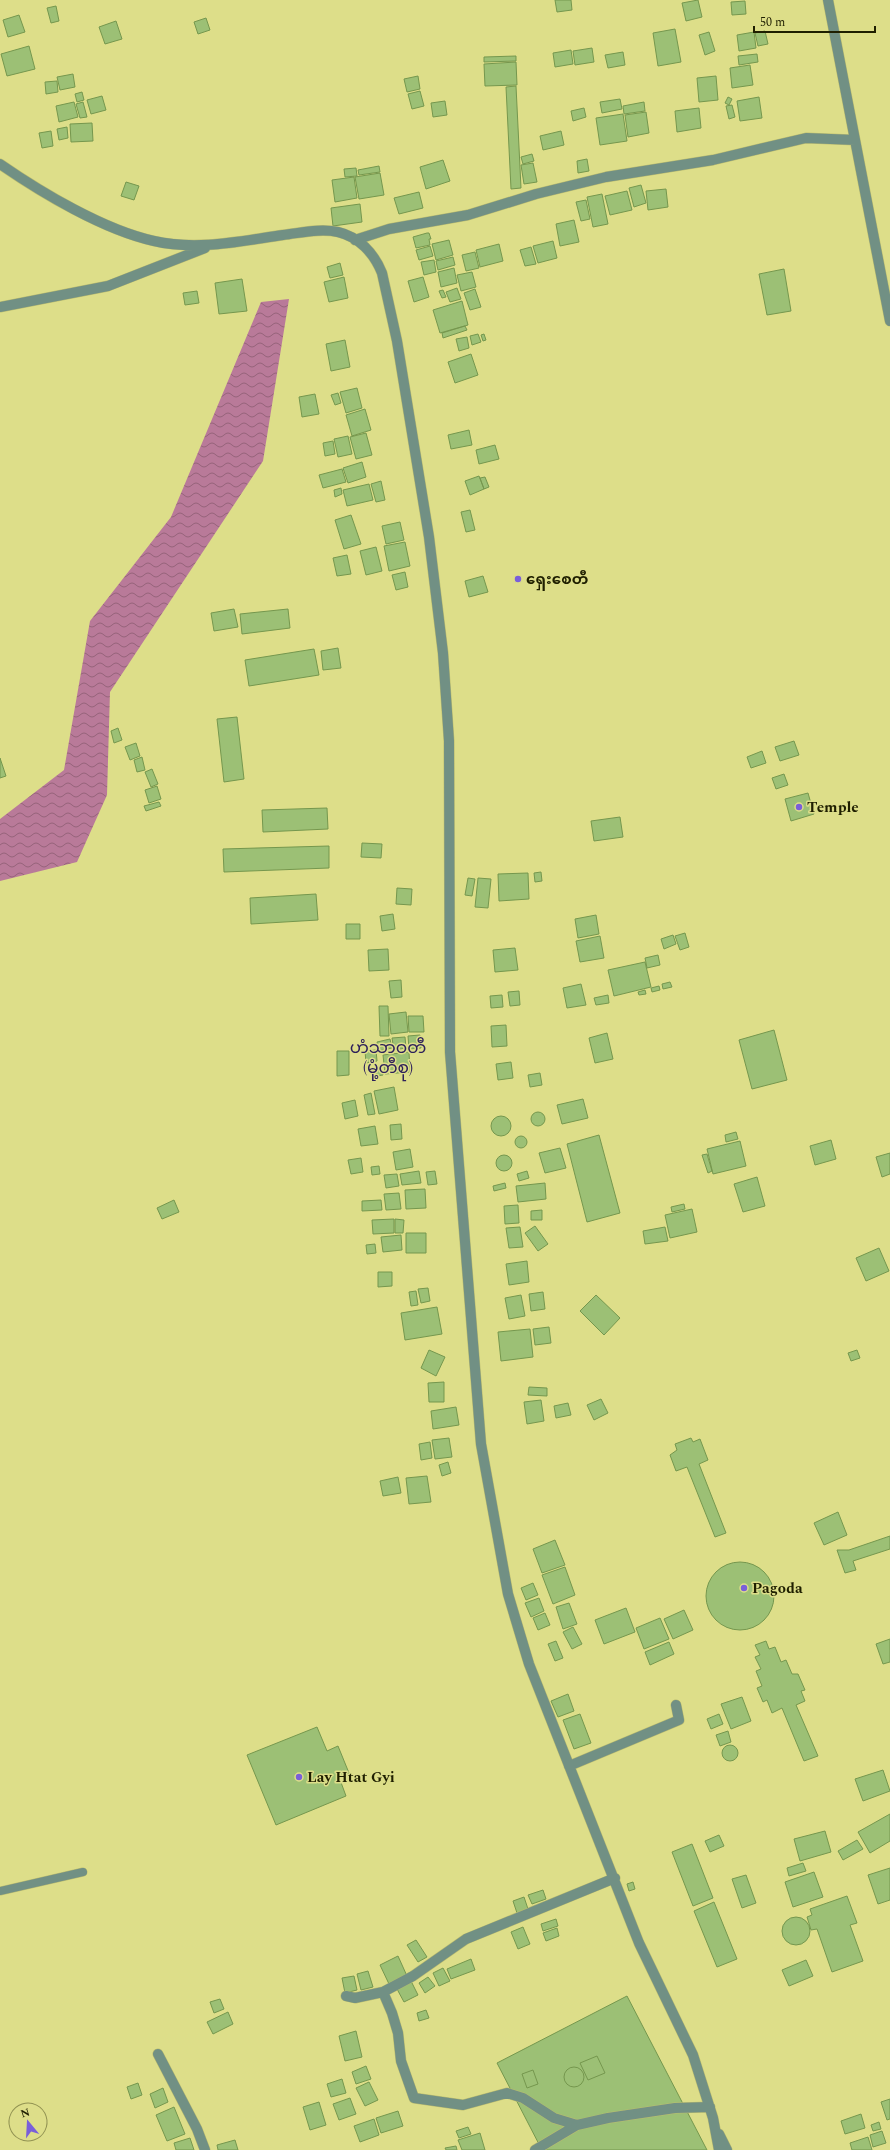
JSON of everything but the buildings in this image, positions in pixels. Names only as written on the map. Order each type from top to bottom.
[{"type":"street","points":[[828,0],[890,321]]},
{"type":"street","points":[[355,240],[389,229],[468,215],[536,194],[606,177],[712,160],[806,138],[855,140]]},
{"type":"street","points":[[0,164],[25,181],[59,200],[126,233],[167,244],[199,246],[324,230],[337,232],[355,240],[370,251],[378,263],[394,328],[429,537],[443,653],[448,741],[450,1052],[481,1444],[486,1478],[508,1594],[529,1664],[615,1878],[639,1943],[693,2055],[710,2107],[719,2150]]},
{"type":"street","points":[[0,307],[108,286],[216,244]]},
{"type":"street","points":[[569,1766],[679,1720],[676,1705]]},
{"type":"street","points":[[346,1996],[355,1998],[383,1992],[413,1976],[466,1939],[615,1878]]},
{"type":"street","points":[[383,1992],[392,2013],[398,2033],[401,2061],[414,2098],[463,2106],[507,2093],[523,2098],[554,2118],[577,2125]]},
{"type":"street","points":[[158,2054],[197,2129],[205,2150]]},
{"type":"street","points":[[535,2150],[577,2125],[608,2118],[675,2108],[710,2107]]},
{"type":"street","points":[[714,2123],[727,2150]]},
{"type":"lane","points":[[0,1891],[83,1872]]},
{"type":"water","points":[[289,299],[263,461],[110,692],[107,795],[77,862],[0,881],[0,819],[64,770],[90,621],[171,517],[261,302]]},
{"type":"place","name":"ရှေးစေတီ","points":[[518,579]]},
{"type":"place","name":"Temple","points":[[799,807]]},
{"type":"place","name":"Pagoda","points":[[744,1588]]},
{"type":"place","name":"Lay Htat Gyi","points":[[299,1777]]},
{"type":"district","name":"ဟံသာဝတီ (မုံ့တီစု)","points":[[388,1057]]}]
